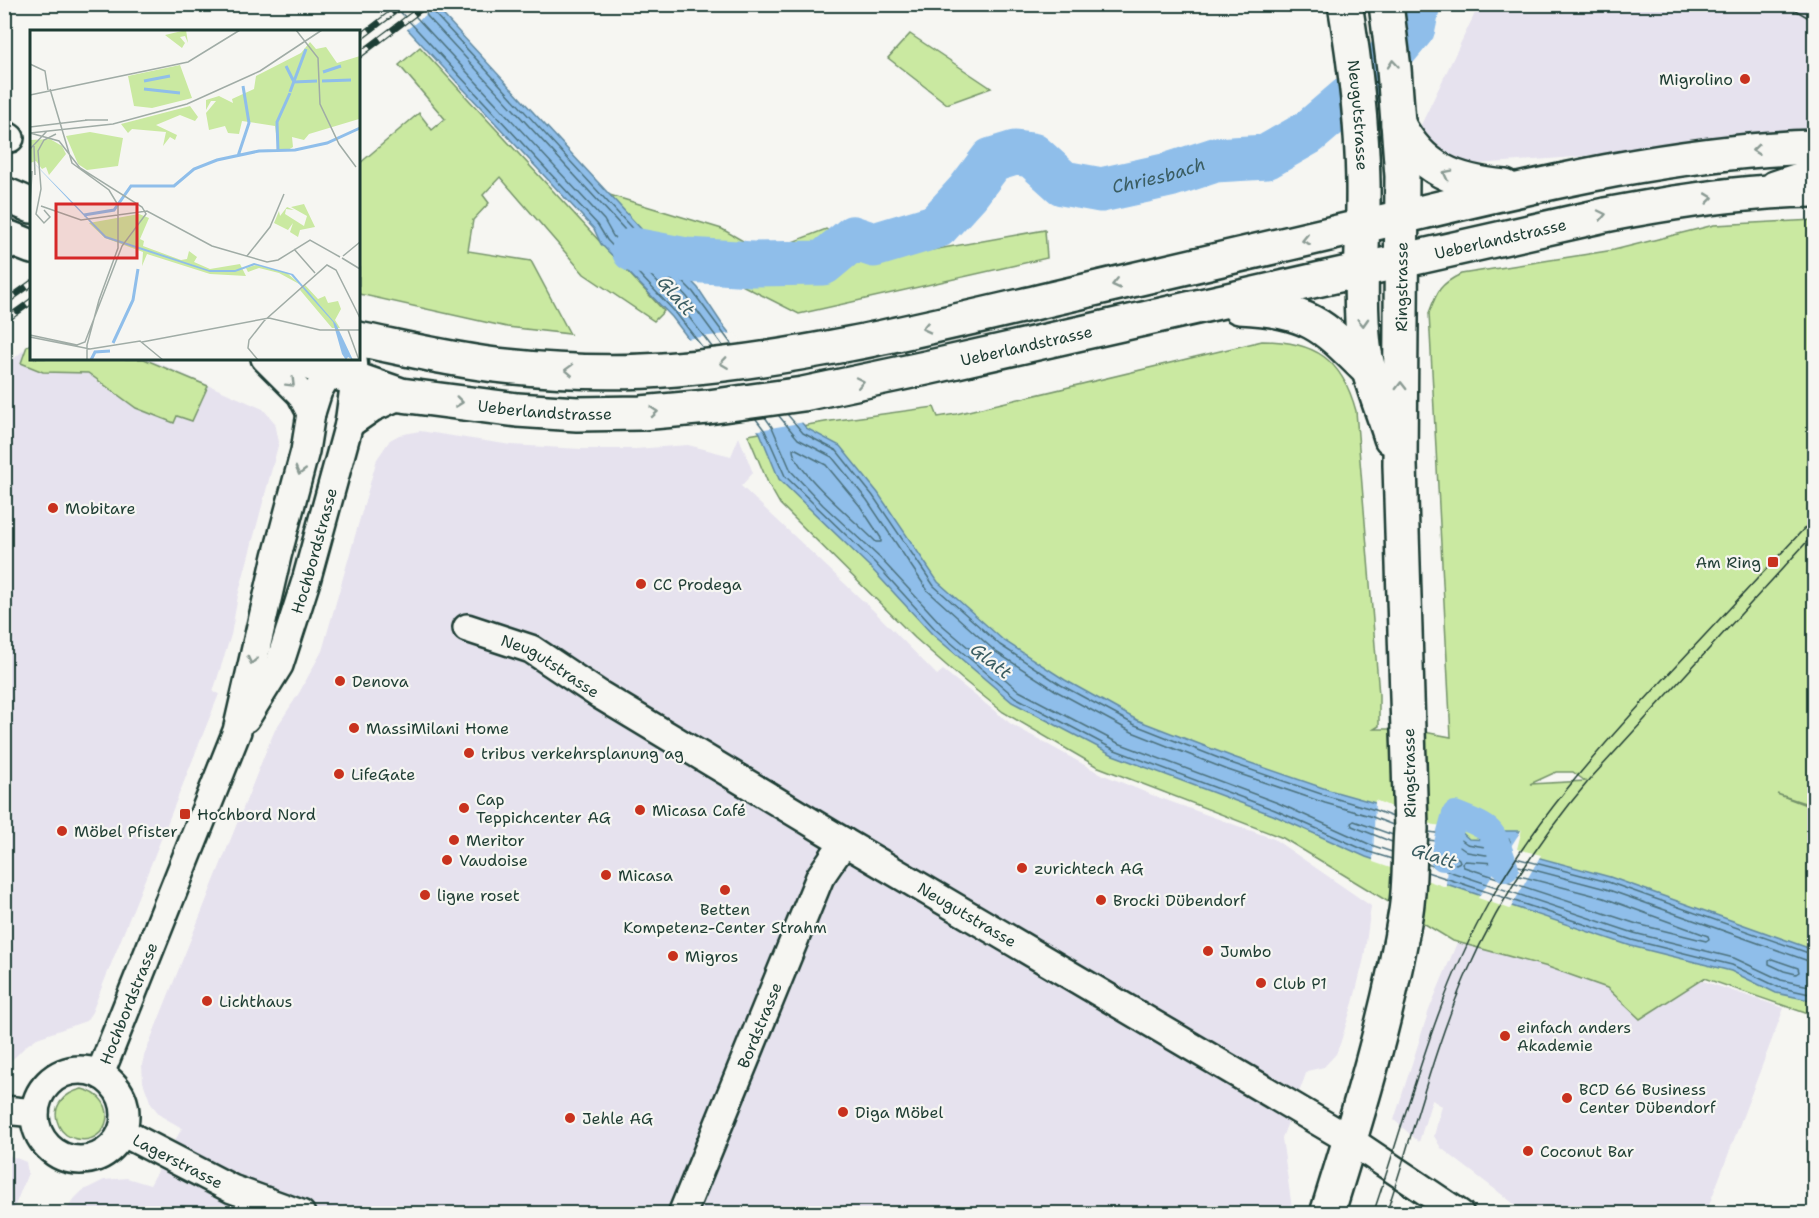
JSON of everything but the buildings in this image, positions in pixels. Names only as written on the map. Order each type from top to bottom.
[{"type":"main road","points":[[1386,4],[1401,134],[1402,217]]},
{"type":"main road","name":"Neugutstrasse","points":[[1347,19],[1355,76],[1362,164],[1363,226]]},
{"type":"main road","points":[[1401,134],[1430,165],[1456,179],[1482,185],[1524,189]]},
{"type":"main road","points":[[360,339],[503,366],[563,370],[676,369],[772,357],[919,330],[1524,189],[1673,159],[1778,148],[1815,147]]},
{"type":"main road","name":"Ueberlandstrasse","points":[[305,360],[344,367],[401,395],[517,410],[577,414],[641,413],[708,407],[803,394],[948,363],[1605,214],[1754,193],[1815,190]]},
{"type":"main road","points":[[4,194],[30,205]]},
{"type":"main road","name":"Ringstrasse","points":[[1327,1214],[1350,1140],[1392,982],[1406,909],[1411,829],[1400,465],[1402,217]]},
{"type":"main road","name":"Ringstrasse","points":[[1363,226],[1365,347],[1371,374],[1400,465]]},
{"type":"main road","points":[[4,236],[30,246]]},
{"type":"main road","points":[[1207,305],[1262,308],[1302,316],[1317,323],[1335,337],[1371,374]]},
{"type":"street","name":"Ueberlandstrasse","points":[[1754,193],[1815,172]]},
{"type":"street","points":[[267,360],[301,394],[311,413]]},
{"type":"street","name":"Hochbordstrasse","points":[[100,1074],[237,731],[277,556],[305,451],[311,413],[318,391],[344,367]]},
{"type":"street","name":"Hochbordstrasse","points":[[237,731],[279,665],[306,581],[349,424],[344,367]]},
{"type":"street","points":[[349,424],[372,408],[401,395]]},
{"type":"street","name":"Neugutstrasse","points":[[467,628],[531,649],[600,695],[844,842],[1350,1140],[1460,1214]]},
{"type":"street","name":"Bordstrasse","points":[[682,1214],[820,877],[844,842]]},
{"type":"street","points":[[87,1070],[100,1074],[120,1093],[125,1106],[126,1119],[122,1132],[116,1143],[98,1157],[75,1160],[64,1157],[51,1150],[36,1127],[35,1113],[39,1097],[47,1084],[59,1075],[87,1070]]},
{"type":"street","points":[[4,1110],[35,1113]]},
{"type":"street","name":"Lagerstrasse","points":[[122,1132],[232,1189],[301,1214]]},
{"type":"shaded area","points":[[1479,5],[1814,5],[1814,135],[1774,134],[1576,157],[1464,165],[1418,131]]},
{"type":"shaded area","points":[[30,345],[30,360],[151,360],[263,409],[275,423],[279,442],[238,596],[231,635],[213,692],[219,694],[92,1012],[86,1021],[37,1038],[5,1067],[5,366]]},
{"type":"shaded area","points":[[420,431],[511,445],[581,449],[635,449],[688,445],[731,456],[739,437],[753,473],[741,486],[877,614],[937,675],[943,670],[1011,724],[1099,773],[1152,795],[1274,839],[1371,906],[1364,958],[1340,1044],[1336,1054],[1324,1067],[1307,1071],[1282,1138],[1291,1213],[64,1214],[82,1191],[104,1180],[127,1178],[150,1185],[182,1128],[161,1116],[151,1104],[143,1082],[144,1056],[275,730],[322,651],[377,459],[390,440],[399,435]]},
{"type":"shaded area","points":[[1466,921],[1583,941],[1784,1008],[1706,1213],[1526,1213],[1441,1148],[1434,1136],[1442,1106],[1432,1100],[1419,1142],[1394,1120],[1429,1010]]},
{"type":"shaded area","points":[[4,1153],[26,1162],[28,1173],[12,1213],[5,1213]]},
{"type":"green space","points":[[910,34],[991,88],[947,104],[888,58]]},
{"type":"green space","points":[[420,47],[664,311],[654,321],[584,274],[500,177],[483,195],[489,203],[473,220],[468,251],[531,261],[570,334],[507,327],[360,294],[360,163],[419,113],[432,130],[445,119],[399,65]]},
{"type":"green space","points":[[603,193],[722,229],[764,253],[826,229],[870,261],[1045,230],[1047,258],[799,314],[649,238]]},
{"type":"green space","points":[[1814,220],[1814,806],[1777,794],[1814,808],[1814,1016],[1704,978],[1640,1019],[1607,988],[1548,967],[1453,941],[1283,838],[1096,766],[1003,712],[915,638],[780,504],[768,483],[748,435],[934,407],[938,417],[956,414],[1262,341],[1281,342],[1311,349],[1324,356],[1343,378],[1356,411],[1379,695],[1379,726],[1374,729],[1408,729],[1451,737],[1429,313],[1437,294],[1448,281],[1461,274],[1614,250],[1714,225]],"holes":[[[1556,772],[1573,772],[1585,781],[1530,784]]]},
{"type":"green space","points":[[30,344],[30,360],[146,360],[208,386],[192,421],[177,416],[174,423],[136,408],[88,373],[43,372],[21,363],[27,346]]},
{"type":"green space","points":[[82,1089],[95,1094],[103,1102],[106,1111],[107,1120],[103,1129],[88,1139],[66,1135],[60,1129],[56,1113],[64,1097]]},
{"type":"water","name":"Glatt","points":[[385,5],[434,5],[698,288],[722,324],[806,428],[840,446],[878,493],[938,582],[1003,640],[1065,680],[1137,720],[1233,757],[1329,790],[1375,803],[1433,828],[1459,830],[1469,839],[1491,840],[1499,831],[1520,831],[1514,851],[1610,877],[1814,950],[1814,1001],[1776,993],[1731,971],[1631,946],[1366,857],[1273,815],[1113,755],[1012,702],[932,634],[870,567],[779,479],[760,433],[672,317],[601,244],[594,229]]},
{"type":"pier","points":[[382,4],[439,4],[439,5],[406,30]]},
{"type":"pier","points":[[734,333],[805,422],[754,431],[685,339]]},
{"type":"pier","points":[[1375,800],[1434,825],[1448,826],[1446,887],[1373,862]]},
{"type":"pier","points":[[1522,829],[1517,849],[1541,855],[1510,909],[1478,898]]},
{"type":"waterway","name":"Chriesbach","points":[[634,250],[687,260],[753,264],[823,263],[853,238],[874,245],[937,226],[968,192],[992,160],[1015,153],[1032,155],[1063,183],[1101,190],[1169,175],[1215,160],[1266,157],[1308,133],[1370,80],[1413,28],[1418,4]]},
{"type":"waterway","name":"Glatt","points":[[1443,858],[1455,814],[1490,832],[1498,845],[1506,869]]},
{"type":"tram line","points":[[1785,4],[1814,21]]},
{"type":"tram line","points":[[1807,4],[1814,8]]},
{"type":"tram line","points":[[1373,1214],[1437,1017],[1469,941],[1506,873],[1526,843],[1591,759],[1814,518]]},
{"type":"tram line","points":[[1386,1214],[1453,1006],[1505,898],[1554,824],[1591,778],[1814,534]]},
{"type":"railway","points":[[360,37],[404,4]]},
{"type":"railway","points":[[360,54],[427,4]]},
{"type":"railway","points":[[4,303],[30,284]]},
{"type":"railway","points":[[4,321],[30,302]]},
{"type":"place","name":"Migrolino","points":[[1745,79]]},
{"type":"place","name":"Mobitare","points":[[53,508]]},
{"type":"place","name":"Am Ring","points":[[1773,562]]},
{"type":"place","name":"CC Prodega","points":[[641,584]]},
{"type":"place","name":"Denova","points":[[340,681]]},
{"type":"place","name":"MassiMilani Home","points":[[354,728]]},
{"type":"place","name":"tribus verkehrsplanung ag","points":[[469,753]]},
{"type":"place","name":"LifeGate","points":[[339,774]]},
{"type":"place","name":"Cap Teppichcenter AG","points":[[464,808]]},
{"type":"place","name":"Micasa Café","points":[[640,810]]},
{"type":"place","name":"Hochbord Nord","points":[[185,814]]},
{"type":"place","name":"Möbel Pfister","points":[[62,831]]},
{"type":"place","name":"Meritor","points":[[454,840]]},
{"type":"place","name":"Vaudoise","points":[[447,860]]},
{"type":"place","name":"zurichtech AG","points":[[1022,868]]},
{"type":"place","name":"Micasa","points":[[606,875]]},
{"type":"place","name":"Betten Kompetenz-Center Strahm","points":[[725,890]]},
{"type":"place","name":"ligne roset","points":[[425,895]]},
{"type":"place","name":"Brocki Dübendorf","points":[[1101,900]]},
{"type":"place","name":"Jumbo","points":[[1208,951]]},
{"type":"place","name":"Migros","points":[[673,956]]},
{"type":"place","name":"Club P1","points":[[1261,983]]},
{"type":"place","name":"Lichthaus","points":[[207,1001]]},
{"type":"place","name":"einfach anders Akademie","points":[[1505,1036]]},
{"type":"place","name":"BCD 66 Business Center Dübendorf","points":[[1567,1098]]},
{"type":"place","name":"Diga Möbel","points":[[843,1112]]},
{"type":"place","name":"Jehle AG","points":[[570,1118]]},
{"type":"place","name":"Coconut Bar","points":[[1528,1151]]}]
